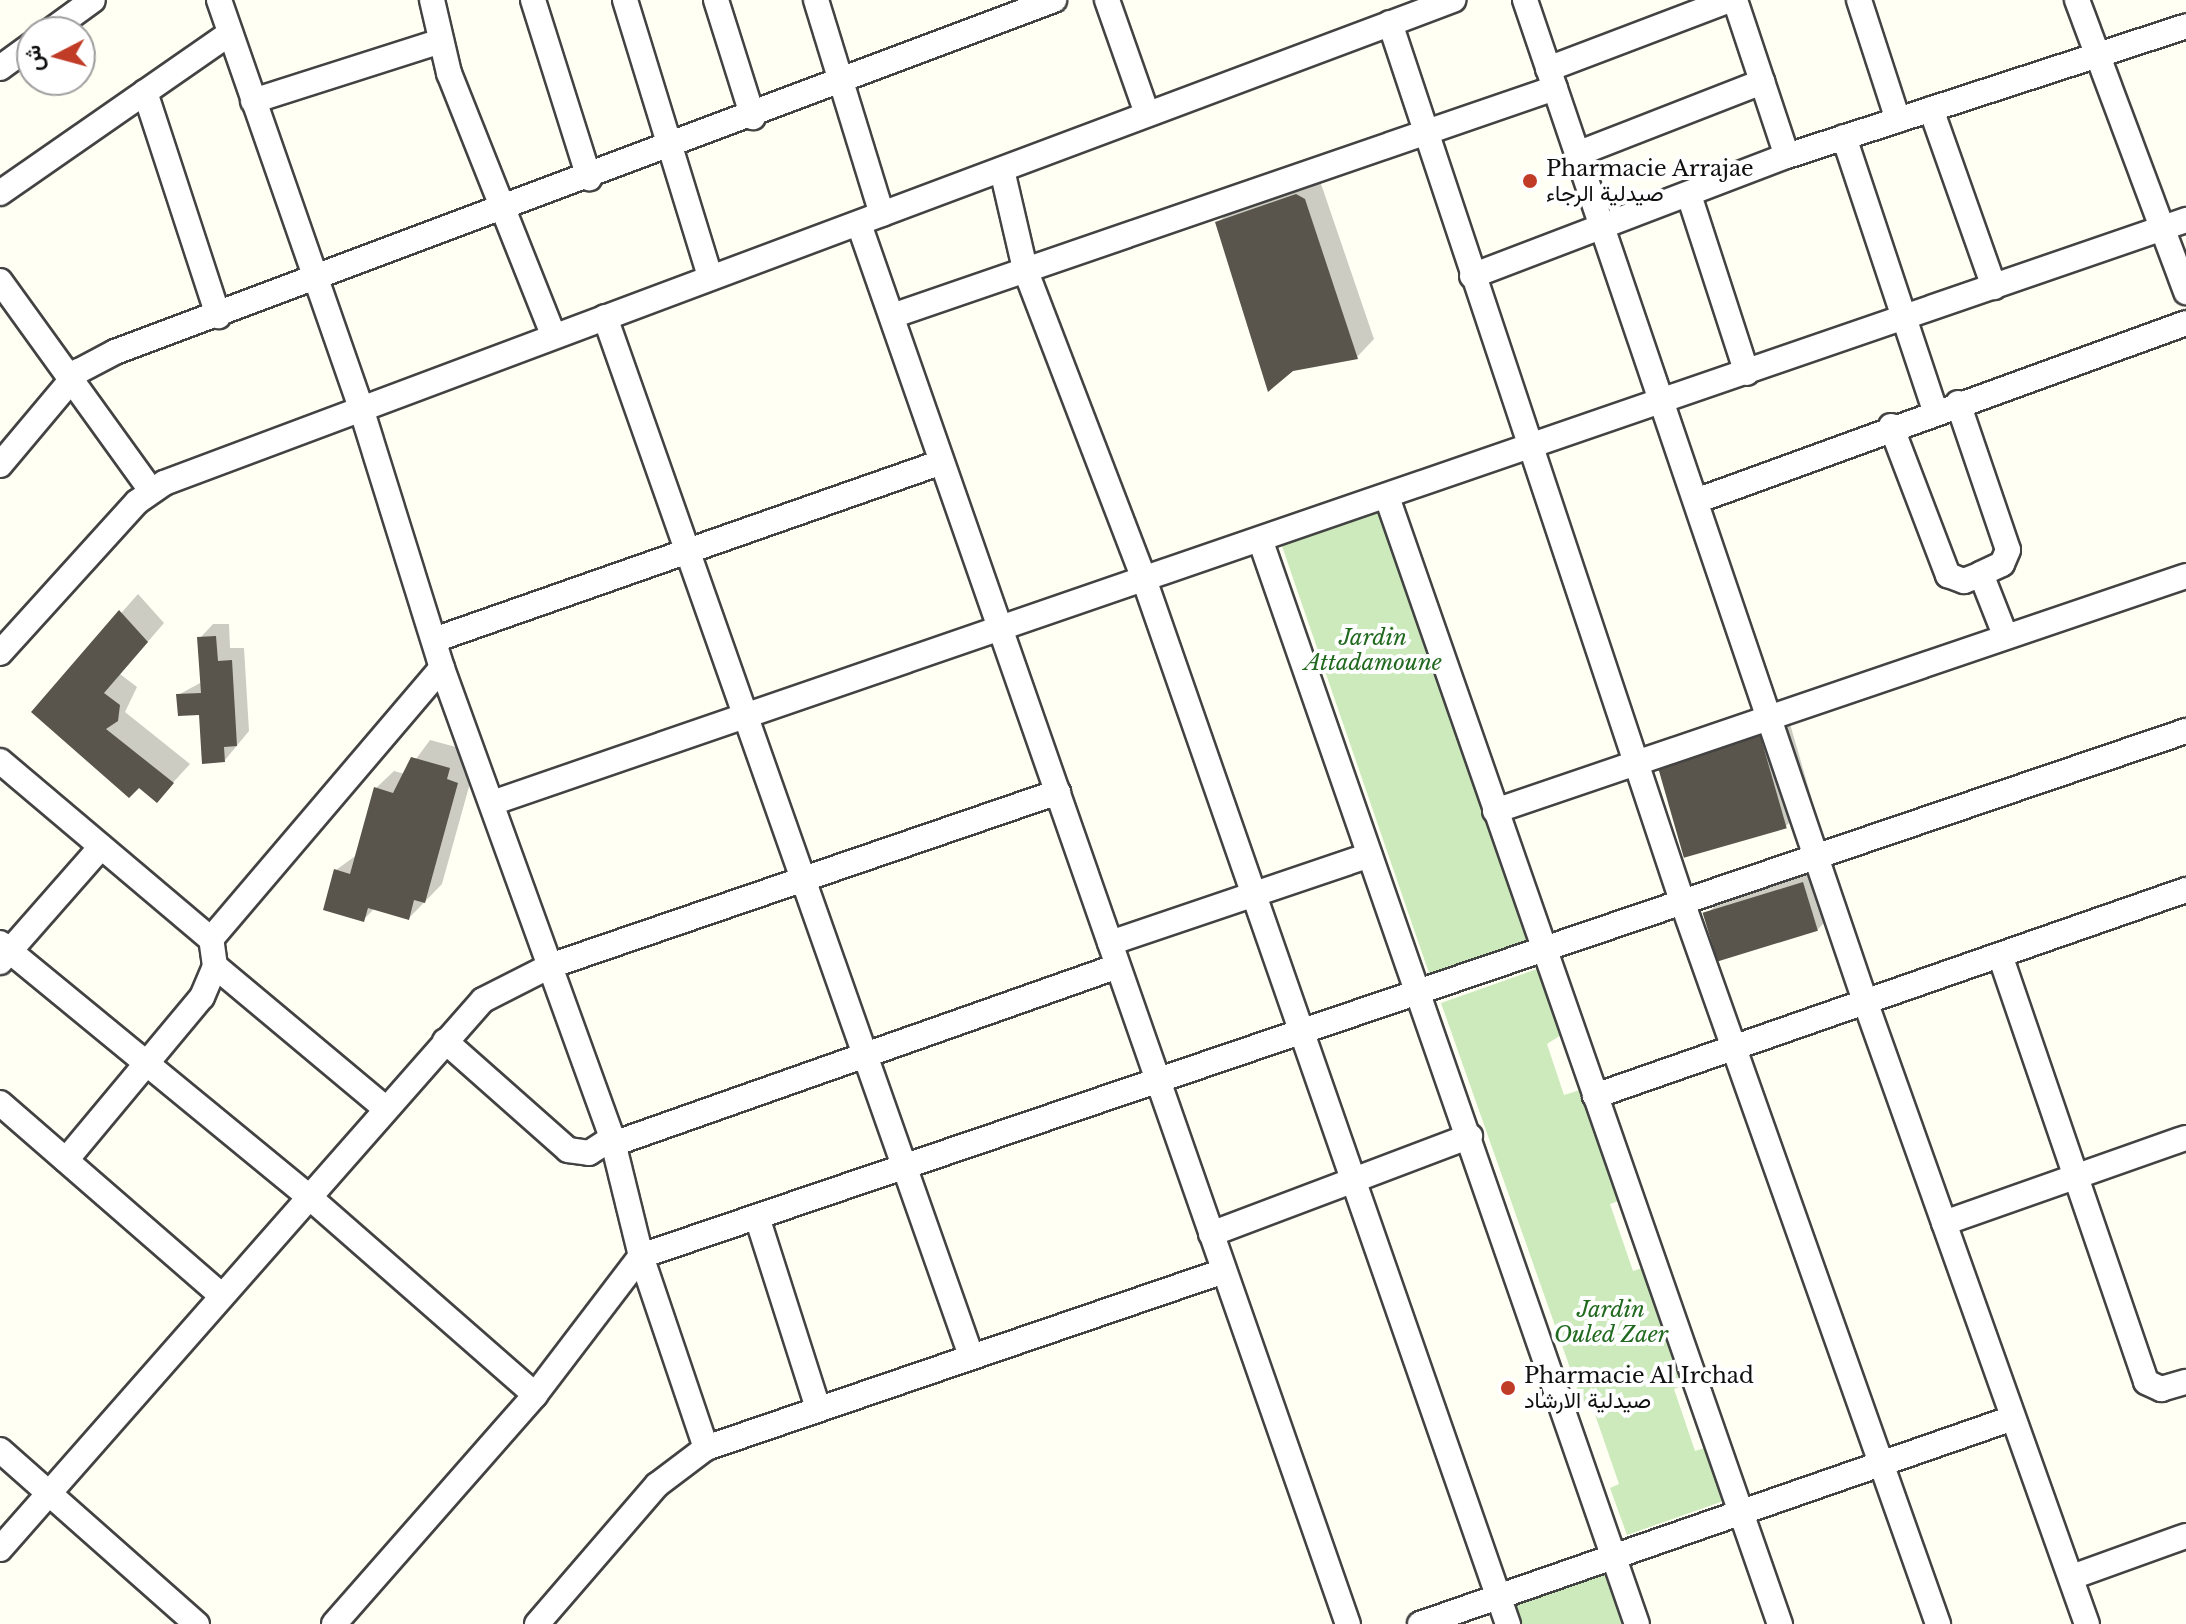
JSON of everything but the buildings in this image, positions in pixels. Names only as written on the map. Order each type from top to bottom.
[{"type":"street","points":[[71,16],[93,0]]},
{"type":"street","points":[[219,0],[361,408],[442,668],[613,1141],[641,1256],[706,1448]]},
{"type":"street","points":[[432,0],[438,42],[508,208],[553,335]]},
{"type":"street","points":[[533,0],[589,178]]},
{"type":"street","points":[[625,0],[674,146],[710,277]]},
{"type":"street","points":[[716,0],[753,117]]},
{"type":"street","points":[[816,0],[843,80],[892,316],[1348,1624]]},
{"type":"street","points":[[4,451],[69,382],[115,352],[753,117],[1008,9],[1054,0]]},
{"type":"street","points":[[1107,0],[1146,111]]},
{"type":"street","points":[[0,653],[151,490],[553,335],[1002,170],[1146,111],[1453,0]]},
{"type":"street","points":[[1525,0],[1865,1001],[2087,1624]]},
{"type":"street","points":[[892,316],[1427,128],[1552,79],[1733,0],[1787,156]]},
{"type":"street","points":[[1859,0],[1898,120]]},
{"type":"street","points":[[2077,0],[2158,229],[2186,292]]},
{"type":"street","points":[[1390,23],[1684,907],[1938,1624]]},
{"type":"street","points":[[1472,276],[1787,156],[2186,26]]},
{"type":"street","points":[[0,193],[230,33]]},
{"type":"street","points":[[253,101],[438,42]]},
{"type":"street","points":[[1577,154],[1762,82]]},
{"type":"street","points":[[145,92],[218,316]]},
{"type":"street","points":[[1931,109],[1994,287]]},
{"type":"street","points":[[1844,137],[1904,318],[1947,407],[2008,550],[2002,564],[1964,581],[1948,575],[1891,426]]},
{"type":"street","points":[[1002,170],[1025,269],[1144,579],[1508,1624]]},
{"type":"street","points":[[1689,195],[1747,373]]},
{"type":"street","points":[[492,803],[1000,626],[1261,542],[1530,450],[2186,220]]},
{"type":"street","points":[[0,281],[69,382],[151,490]]},
{"type":"street","points":[[605,317],[971,1356]]},
{"type":"street","points":[[1696,501],[1891,426],[2186,323]]},
{"type":"street","points":[[434,640],[942,462]]},
{"type":"street","points":[[1387,497],[1780,1624]]},
{"type":"street","points":[[1261,542],[1470,1136],[1637,1624]]},
{"type":"street","points":[[1981,574],[2005,635]]},
{"type":"street","points":[[1495,811],[1771,720],[2005,635],[2186,576]]},
{"type":"street","points":[[211,939],[442,668]]},
{"type":"street","points":[[334,1624],[535,1395],[641,1256],[1684,907],[2186,731]]},
{"type":"street","points":[[0,761],[211,939],[215,966],[202,997],[66,1160]]},
{"type":"street","points":[[0,1549],[220,1294],[483,1000],[550,966],[803,882],[1058,792]]},
{"type":"street","points":[[101,847],[3,952],[148,1062],[308,1196],[535,1395]]},
{"type":"street","points":[[445,1041],[568,1150],[589,1153],[613,1141],[865,1056],[1114,955],[1254,894],[1370,855]]},
{"type":"street","points":[[1595,1096],[2186,890]]},
{"type":"street","points":[[2000,955],[2078,1173],[2146,1382],[2161,1389],[2186,1382]]},
{"type":"street","points":[[215,966],[386,1109]]},
{"type":"street","points":[[0,1103],[220,1294]]},
{"type":"street","points":[[1211,1234],[1470,1136]]},
{"type":"street","points":[[1944,1223],[2078,1173],[2186,1138]]},
{"type":"street","points":[[757,1217],[818,1408]]},
{"type":"street","points":[[537,1624],[657,1485],[706,1448],[1224,1271]]},
{"type":"street","points":[[1420,1624],[2013,1418]]},
{"type":"street","points":[[0,1450],[197,1624]]},
{"type":"street","points":[[2072,1577],[2186,1536]]},
{"type":"green space","name":"Jardin Attadamoune","points":[[1382,511],[1530,940],[1430,975],[1282,546]]},
{"type":"green space","name":"Jardin Ouled Zaer","points":[[1537,969],[1561,1035],[1547,1044],[1564,1095],[1583,1089],[1621,1200],[1610,1204],[1633,1271],[1649,1266],[1689,1383],[1674,1389],[1695,1451],[1711,1446],[1729,1499],[1627,1535],[1610,1488],[1619,1484],[1590,1400],[1582,1402],[1441,1003]]},
{"type":"green space","points":[[1608,1572],[1626,1624],[1521,1624],[1514,1604]]},
{"type":"place","name":"Pharmacie Arrajae صيدلية الرجاء","points":[[1530,181]]},
{"type":"place","name":"Pharmacie Al Irchad صيدلية الارشاد","points":[[1508,1388]]}]
